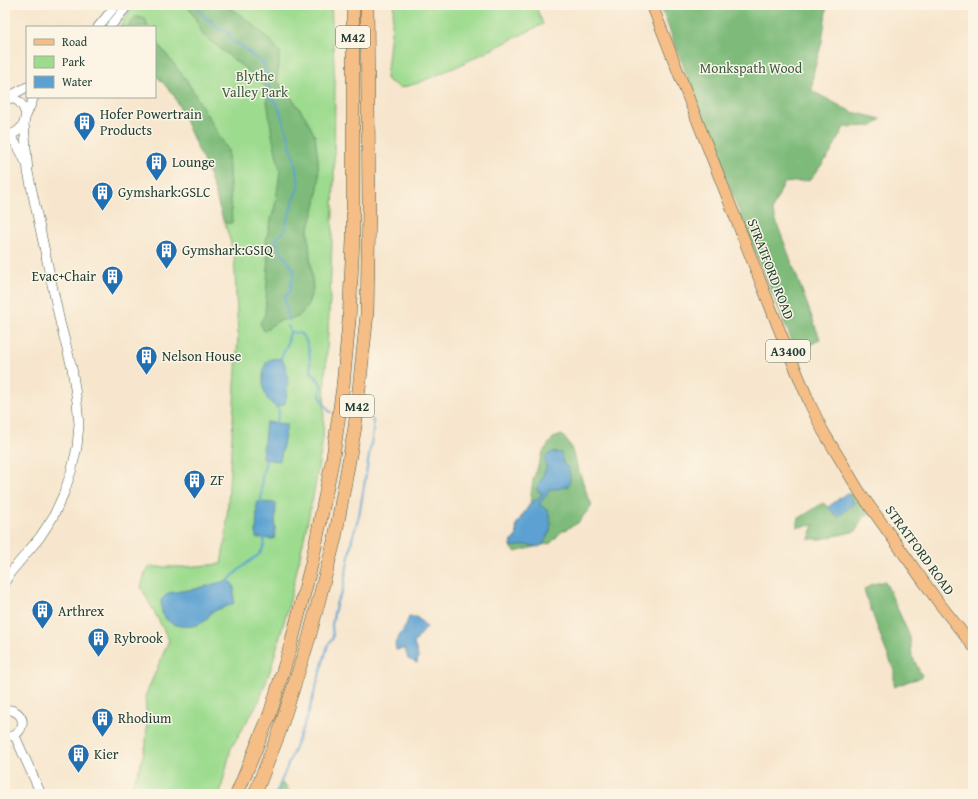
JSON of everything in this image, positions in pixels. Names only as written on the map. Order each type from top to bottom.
[{"type":"highway","name":"M42","points":[[238,794],[270,714],[290,648],[312,562],[333,457],[343,386],[349,321],[353,240],[353,5]]},
{"type":"highway","name":"M42","points":[[255,794],[279,733],[309,638],[335,538],[355,427],[367,314],[367,5]]},
{"type":"highway","points":[[368,115],[375,25],[375,5]]},
{"type":"main road","name":"STRATFORD ROAD","points":[[652,5],[781,334],[810,404],[823,431],[861,494],[939,603],[973,646]]},
{"type":"street","points":[[99,26],[116,5]]},
{"type":"street","points":[[111,26],[128,5]]},
{"type":"street","points":[[7,97],[26,88]]},
{"type":"street","points":[[5,582],[10,573],[40,537],[53,517],[64,493],[72,468],[77,448],[79,424],[72,368],[28,168],[25,110],[18,101],[7,97]]},
{"type":"street","points":[[6,135],[16,132],[22,128],[34,98]]},
{"type":"street","points":[[6,135],[15,142],[28,168]]},
{"type":"street","points":[[5,710],[13,710],[18,713],[22,721],[22,727],[15,736],[5,736]]},
{"type":"street","points":[[15,736],[41,794]]},
{"type":"green space","name":"Blythe Valley Park","points":[[133,5],[331,5],[335,83],[334,181],[323,439],[315,487],[303,543],[290,600],[272,665],[259,701],[231,748],[220,794],[128,794],[140,767],[146,744],[147,721],[145,697],[169,640],[141,587],[146,571],[150,567],[184,567],[221,564],[226,536],[238,336],[234,253],[210,176],[174,95],[156,75],[156,26],[121,26]]},
{"type":"green space","points":[[187,5],[221,5],[232,9],[269,39],[280,52],[277,81],[306,118],[315,136],[319,180],[316,204],[308,231],[313,289],[307,307],[298,317],[278,321],[264,331],[260,323],[265,314],[268,266],[266,240],[276,201],[280,171],[272,135],[265,86],[203,35]]},
{"type":"green space","points":[[394,5],[535,5],[543,24],[458,66],[418,83],[400,88],[386,79]]},
{"type":"green space","name":"Monkspath Wood","points":[[660,5],[827,5],[822,42],[813,74],[812,91],[852,112],[881,119],[873,126],[844,127],[830,154],[810,180],[784,183],[772,210],[820,339],[797,353],[743,222]]},
{"type":"green space","points":[[136,17],[145,18],[148,26],[129,26],[130,22]]},
{"type":"green space","points":[[156,41],[187,81],[228,150],[232,223],[224,223],[210,176],[174,95],[156,75]]},
{"type":"green space","points":[[562,435],[570,445],[592,505],[578,523],[561,532],[551,543],[515,552],[511,547],[512,541],[517,535],[516,525],[530,504],[533,480],[543,452],[553,438]]},
{"type":"green space","points":[[848,494],[856,494],[869,514],[863,517],[856,531],[822,539],[809,539],[814,525],[798,527],[798,519],[823,503],[838,517],[854,503]]},
{"type":"green space","points":[[885,581],[910,637],[912,657],[922,676],[894,687],[894,670],[864,590],[870,585]]},
{"type":"green space","points":[[281,782],[293,794],[275,794]]},
{"type":"water","points":[[281,358],[286,369],[288,386],[285,404],[276,407],[269,401],[265,393],[263,374],[266,363],[269,360]]},
{"type":"water","points":[[266,422],[287,424],[280,461],[262,459]]},
{"type":"water","points":[[552,452],[561,453],[563,463],[568,468],[570,481],[568,486],[550,489],[539,504],[548,511],[551,522],[550,531],[544,543],[539,547],[527,545],[511,547],[512,541],[517,535],[516,525],[530,504],[543,494],[536,490],[546,469],[545,457]]},
{"type":"water","points":[[845,494],[848,494],[854,503],[838,517],[828,507]]},
{"type":"water","points":[[257,502],[276,503],[274,539],[256,538]]},
{"type":"water","points":[[229,580],[234,586],[234,603],[211,612],[207,619],[201,623],[182,626],[175,625],[165,618],[162,611],[161,600],[168,593],[195,589]]},
{"type":"water","points":[[409,617],[417,617],[427,627],[414,643],[418,656],[417,663],[408,659],[405,649],[396,650],[395,643],[405,627]]},
{"type":"waterway","points":[[196,5],[206,19],[212,21],[217,28],[228,32],[231,41],[241,45],[253,56],[264,63],[270,97],[277,103],[289,139],[299,185],[283,233],[277,237],[276,240],[281,252],[294,270],[290,291],[285,297],[289,321]]},
{"type":"waterway","points":[[288,326],[290,332],[299,333],[306,341],[309,350],[311,371],[320,382],[322,388],[320,396],[331,412]]},
{"type":"waterway","points":[[281,358],[287,345],[290,332]]},
{"type":"waterway","points":[[275,423],[278,418],[279,411],[276,407]]},
{"type":"waterway","points":[[282,794],[278,789],[307,718],[328,645],[333,638],[332,625],[334,613],[337,601],[342,593],[352,539],[359,516],[373,432],[373,421],[371,418]]},
{"type":"waterway","points":[[261,502],[262,476],[266,460]]},
{"type":"waterway","points":[[264,543],[265,538]]},
{"type":"waterway","points":[[229,580],[259,554],[264,545]]},
{"type":"place","name":"Hofer Powertrain Products","points":[[85,142]]},
{"type":"place","name":"Lounge","points":[[157,182]]},
{"type":"place","name":"Gymshark:GSLC","points":[[103,212]]},
{"type":"place","name":"Gymshark:GSIQ","points":[[167,270]]},
{"type":"place","name":"Evac+Chair","points":[[112,296]]},
{"type":"place","name":"Nelson House","points":[[146,376]]},
{"type":"place","name":"ZF","points":[[195,500]]},
{"type":"place","name":"Arthrex","points":[[43,630]]},
{"type":"place","name":"Rybrook","points":[[98,658]]},
{"type":"place","name":"Rhodium","points":[[102,738]]},
{"type":"place","name":"Kier","points":[[79,774]]}]
